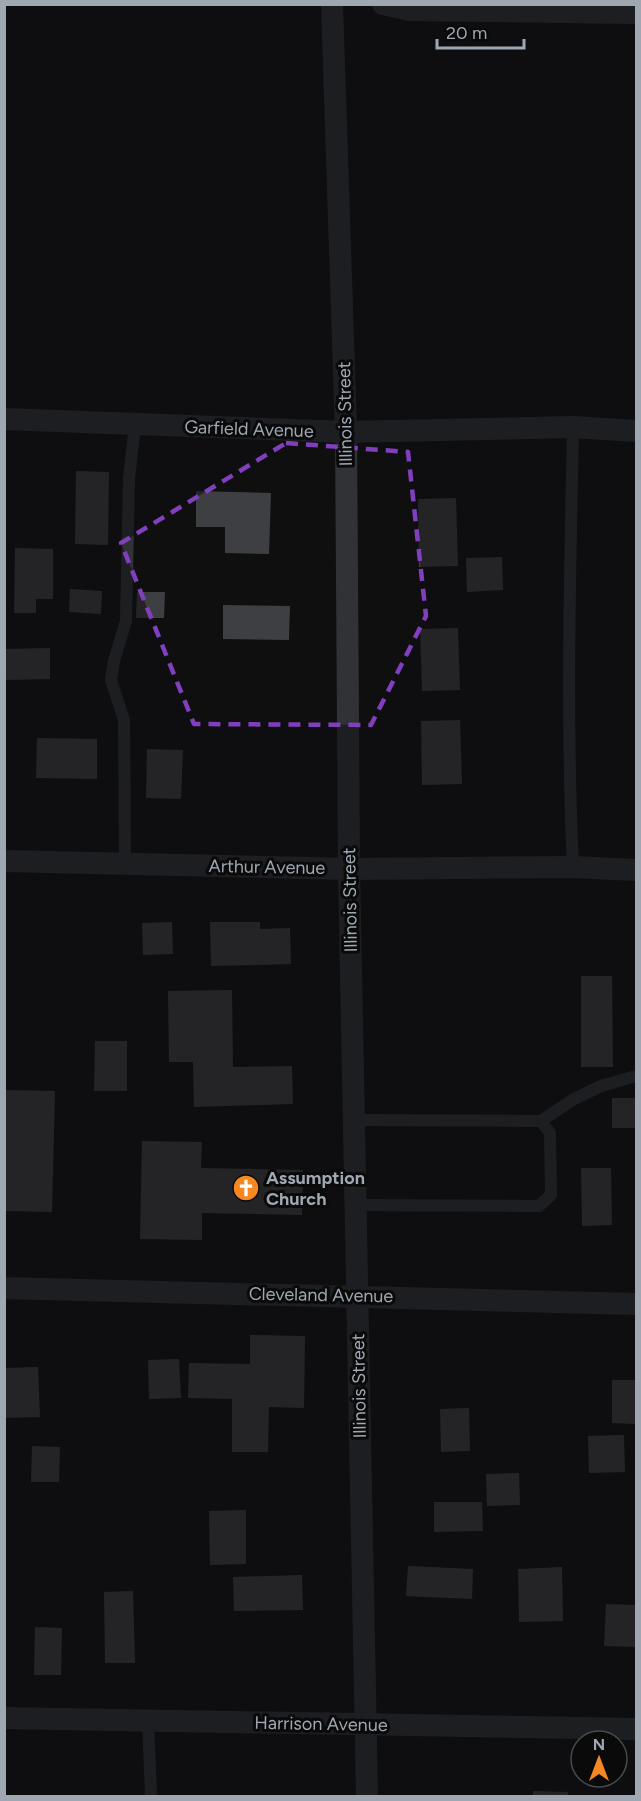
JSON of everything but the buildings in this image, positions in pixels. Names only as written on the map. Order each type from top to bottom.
[{"type":"street","name":"Illinois Street","points":[[332,4],[346,432],[349,869],[367,1797]]},
{"type":"street","points":[[383,4],[410,10],[636,13]]},
{"type":"street","name":"Garfield Avenue","points":[[4,419],[346,432],[573,427],[636,432]]},
{"type":"street","name":"Arthur Avenue","points":[[4,861],[349,869],[573,867],[636,870]]},
{"type":"street","name":"Cleveland Avenue","points":[[4,1288],[636,1304]]},
{"type":"street","name":"Harrison Avenue","points":[[4,1718],[636,1729]]},
{"type":"lane","points":[[125,864],[124,720],[111,680],[126,621],[129,479],[135,424]]},
{"type":"lane","points":[[573,427],[568,677],[573,867]]},
{"type":"lane","points":[[354,1120],[541,1121],[574,1099],[600,1086],[636,1076]]},
{"type":"lane","points":[[355,1205],[539,1206],[551,1195],[550,1133],[541,1121]]},
{"type":"lane","points":[[148,1720],[152,1797]]},
{"type":"highlighted area","points":[[286,443],[408,452],[426,616],[371,725],[194,724],[121,543]]},
{"type":"place","name":"Assumption Church","points":[[246,1188]]}]
